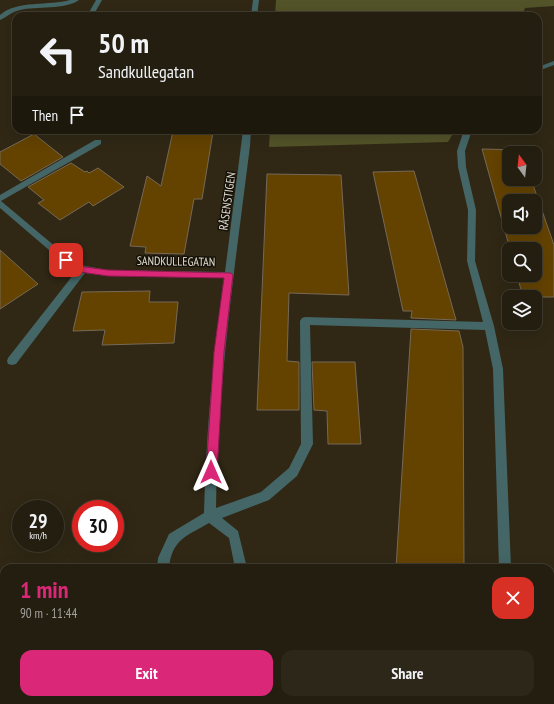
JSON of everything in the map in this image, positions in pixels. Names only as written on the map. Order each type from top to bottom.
[{"type":"street","points":[[0,18],[3,14],[13,10],[59,4],[76,0]]},
{"type":"street","points":[[92,12],[98,0]]},
{"type":"street","points":[[254,12],[256,0]]},
{"type":"street","points":[[542,68],[554,63]]},
{"type":"street","name":"RÅSENSTIGEN","points":[[228,275],[247,134]]},
{"type":"street","points":[[467,134],[461,151],[462,167],[472,210],[471,261],[489,326],[498,369],[505,564]]},
{"type":"street","points":[[0,199],[98,142]]},
{"type":"street","name":"SANDKULLEGATAN","points":[[0,204],[66,260],[83,269],[108,273],[228,275],[219,352],[214,414],[210,516]]},
{"type":"street","points":[[12,361],[83,269]]},
{"type":"street","points":[[163,564],[164,558],[173,538],[210,516],[265,496],[293,472],[308,444],[305,321],[489,326]]},
{"type":"street","points":[[210,516],[234,535],[240,564]]},
{"type":"shaded area","points":[[276,0],[554,0],[554,6],[525,8],[524,12],[275,12]]},
{"type":"shaded area","points":[[270,134],[453,134],[448,142],[269,147]]},
{"type":"building","points":[[34,134],[63,157],[21,181],[0,164],[0,152]]},
{"type":"building","points":[[172,134],[213,134],[202,199],[194,199],[184,254],[145,253],[146,247],[130,246],[147,176],[161,186]]},
{"type":"building","points":[[482,149],[502,150],[502,186],[533,186],[536,194],[502,194],[502,220]]},
{"type":"building","points":[[71,163],[89,173],[98,168],[124,187],[93,206],[89,202],[60,220],[38,203],[44,200],[28,187]]},
{"type":"building","points":[[414,171],[456,320],[411,318],[412,311],[403,311],[373,172]]},
{"type":"building","points":[[267,174],[341,175],[349,295],[289,293],[287,361],[299,362],[299,410],[257,410]]},
{"type":"building","points":[[542,211],[554,245],[554,297],[542,297],[542,290],[521,290],[519,282],[542,282],[542,242],[508,242],[506,234],[542,234]]},
{"type":"building","points":[[0,250],[38,284],[0,309]]},
{"type":"building","points":[[150,291],[149,302],[178,302],[174,343],[102,345],[105,330],[73,331],[82,292]]},
{"type":"building","points":[[411,329],[459,331],[463,347],[464,564],[396,564]]},
{"type":"building","points":[[312,362],[355,362],[361,444],[328,444],[327,411],[314,410]]},
{"type":"route","points":[[66,260],[83,269],[108,273],[228,275],[219,352],[211,472]]}]
